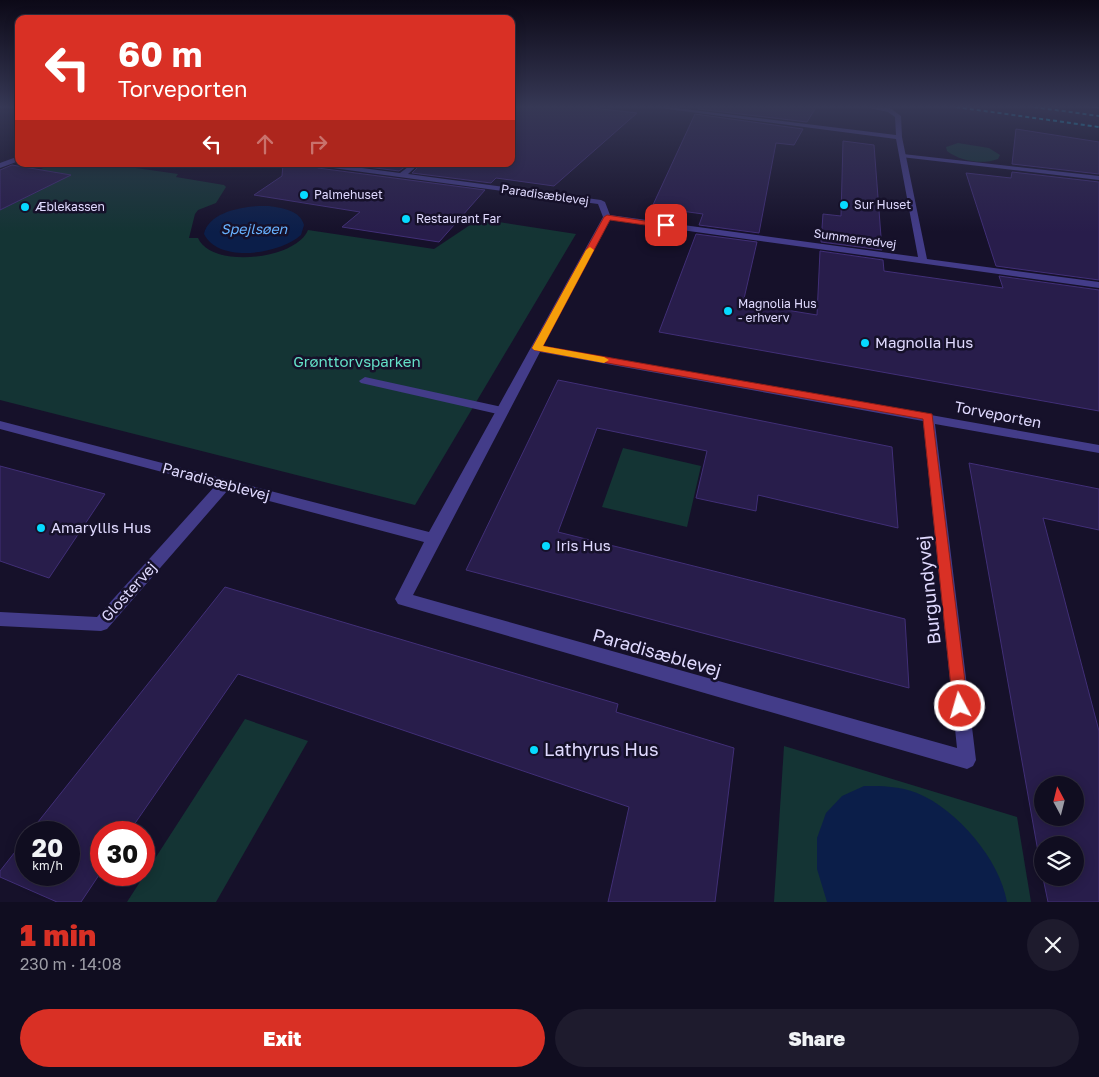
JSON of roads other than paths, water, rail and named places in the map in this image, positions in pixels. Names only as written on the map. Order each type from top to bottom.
[{"type":"street","points":[[901,148],[923,261]]},
{"type":"street","points":[[903,156],[1099,178]]},
{"type":"street","points":[[0,158],[15,157]]},
{"type":"street","points":[[0,166],[15,159]]},
{"type":"street","name":"Paradisæblevej","points":[[341,167],[600,202],[607,217],[432,539],[403,599],[967,760]]},
{"type":"street","points":[[402,175],[412,167]]},
{"type":"street","name":"Summerredvej","points":[[607,217],[1099,285]]},
{"type":"street","name":"Torveporten","points":[[537,348],[928,416],[1099,448]]},
{"type":"street","points":[[365,381],[502,411]]},
{"type":"street","name":"Burgundyvej","points":[[928,416],[967,760]]},
{"type":"street","name":"Paradisæblevej","points":[[0,425],[432,539]]},
{"type":"street","name":"Glostervej","points":[[0,619],[101,624],[225,484]]},
{"type":"water","name":"Spejlsøen","points":[[269,206],[290,211],[299,216],[304,225],[301,235],[291,242],[265,251],[236,253],[212,243],[204,234],[207,226],[221,214],[241,208]]},
{"type":"water","points":[[864,786],[891,787],[911,791],[947,811],[961,823],[986,853],[1003,886],[1007,902],[827,902],[817,869],[817,838],[826,813],[842,796]]},
{"type":"place","name":"Palmehuset","points":[[304,195]]},
{"type":"place","name":"Sur Huset","points":[[844,205]]},
{"type":"place","name":"Æblekassen","points":[[25,207]]},
{"type":"place","name":"Restaurant Far","points":[[406,219]]},
{"type":"place","name":"Magnolia Hus - erhverv","points":[[728,311]]},
{"type":"place","name":"Magnolia Hus","points":[[865,343]]},
{"type":"place","name":"Amaryllis Hus","points":[[41,528]]},
{"type":"place","name":"Iris Hus","points":[[546,546]]},
{"type":"place","name":"Lathyrus Hus","points":[[534,750]]},
{"type":"park label","name":"Grønttorvsparken","points":[[357,362]]}]
